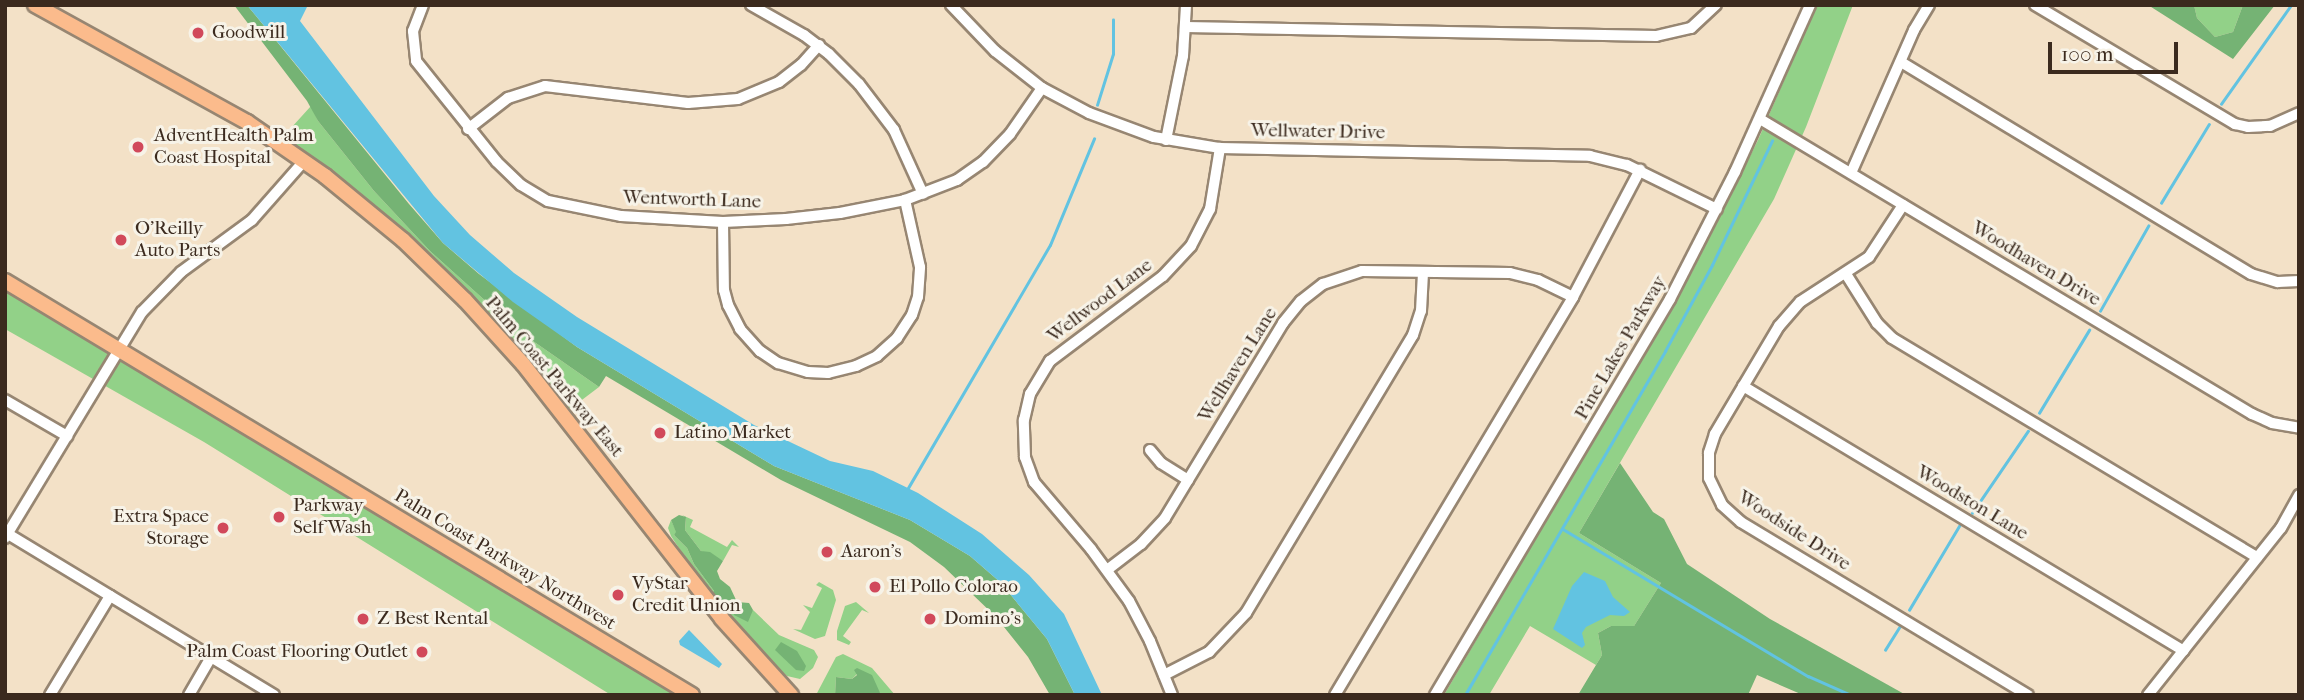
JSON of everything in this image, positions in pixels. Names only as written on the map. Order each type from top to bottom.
[{"type":"main road","name":"Palm Coast Parkway East","points":[[36,5],[201,94],[304,161],[403,240],[479,315],[547,393],[722,619],[792,695]]},
{"type":"main road","name":"Palm Coast Parkway Northwest","points":[[5,281],[692,695]]},
{"type":"street","name":"Wentworth Lane","points":[[423,5],[413,31],[416,61],[468,129],[513,178],[548,201],[580,210],[641,218],[723,222],[840,213],[905,200],[957,180],[983,162],[1010,134],[1042,88]]},
{"type":"street","points":[[751,5],[776,17],[819,45],[854,78],[887,120],[910,161],[923,194]]},
{"type":"street","points":[[776,17],[782,5]]},
{"type":"street","name":"Wellwater Drive","points":[[951,5],[995,51],[1042,88],[1110,122],[1166,140],[1220,148],[1580,155],[1612,160],[1640,170],[1717,209]]},
{"type":"street","points":[[1166,140],[1182,67],[1186,5]]},
{"type":"street","points":[[1186,27],[1656,36],[1691,28],[1716,5]]},
{"type":"street","name":"Pine Lakes Parkway","points":[[1435,695],[1633,366],[1717,209],[1810,5]]},
{"type":"street","points":[[1851,173],[1922,13],[1929,5]]},
{"type":"street","points":[[2035,5],[2235,124],[2270,126],[2299,113]]},
{"type":"street","points":[[468,129],[508,98],[545,86],[688,103],[738,99],[779,82],[801,65],[819,45]]},
{"type":"street","points":[[1900,62],[2251,274],[2278,282],[2299,281]]},
{"type":"street","name":"Woodhaven Drive","points":[[1760,119],[2252,414],[2272,423],[2299,428]]},
{"type":"street","name":"Wellwood Lane","points":[[1172,695],[1140,620],[1107,570],[1047,501],[1031,477],[1023,446],[1026,405],[1038,377],[1055,357],[1163,276],[1187,252],[1210,209],[1220,148]]},
{"type":"street","points":[[274,695],[6,536],[118,349],[161,290],[252,220],[304,161]]},
{"type":"street","points":[[1335,695],[1573,297],[1640,170]]},
{"type":"street","points":[[723,222],[724,290],[740,329],[760,351],[778,363],[808,372],[828,373],[856,366],[877,356],[897,338],[912,315],[918,296],[920,267],[905,200]]},
{"type":"street","name":"Woodside Drive","points":[[1903,205],[1877,248],[1846,274],[1804,300],[1789,313],[1715,433],[1708,458],[1712,487],[1726,509],[1741,522],[2028,695]]},
{"type":"street","points":[[1164,675],[1216,647],[1235,628],[1252,603],[1408,343],[1420,311],[1423,271]]},
{"type":"street","name":"Wellhaven Lane","points":[[1107,570],[1160,525],[1283,323],[1308,294],[1331,280],[1354,272],[1423,271],[1520,275],[1546,283],[1573,297]]},
{"type":"street","points":[[1846,274],[1877,323],[1892,338],[2258,557]]},
{"type":"street","name":"Woodston Lane","points":[[1743,386],[2184,651]]},
{"type":"street","points":[[5,400],[67,436]]},
{"type":"street","points":[[1150,450],[1161,463],[1188,480]]},
{"type":"street","points":[[2148,695],[2285,522],[2299,495]]},
{"type":"street","points":[[50,695],[110,596]]},
{"type":"street","points":[[189,695],[211,657]]},
{"type":"green space","points":[[234,5],[247,5],[409,204],[443,243],[479,274],[577,347],[774,466],[910,520],[970,556],[1000,582],[1047,639],[1075,695],[1050,695],[1028,657],[996,617],[944,567],[910,542],[781,480],[606,376],[599,387],[520,332],[430,251],[374,191],[318,121],[307,101]]},
{"type":"green space","points":[[1817,5],[1853,5],[1806,127],[1774,199],[1579,533],[1661,583],[1634,626],[1611,626],[1598,633],[1602,655],[1596,665],[1530,626],[1489,695],[1444,695],[1693,270],[1758,140]]},
{"type":"green space","points":[[2148,5],[2194,5],[2197,18],[2215,37],[2233,32],[2243,5],[2275,5],[2233,59]]},
{"type":"green space","points":[[2194,5],[2243,5],[2233,32],[2215,37],[2197,18]]},
{"type":"green space","points":[[311,106],[318,121],[374,191],[430,251],[520,332],[599,387],[566,412],[513,345],[281,139]]},
{"type":"green space","points":[[5,287],[682,695],[611,695],[204,442],[5,329]]},
{"type":"green space","points":[[1620,463],[1653,512],[1664,519],[1687,564],[1770,619],[1906,695],[1803,695],[1757,675],[1748,695],[1578,695],[1602,655],[1598,633],[1611,626],[1634,626],[1661,583],[1579,533]]},
{"type":"green space","points":[[679,515],[686,517],[685,530],[701,551],[710,552],[723,561],[717,571],[720,579],[730,587],[737,602],[749,603],[753,610],[748,622],[734,615],[732,609],[720,608],[709,594],[714,591],[694,564],[687,548],[674,535],[676,532],[671,520]]},
{"type":"green space","points":[[682,515],[693,520],[690,527],[727,547],[732,540],[739,547],[732,545],[723,561],[701,551],[685,530],[686,518]]},
{"type":"green space","points":[[671,520],[677,533],[674,535],[687,548],[694,564],[714,591],[709,594],[671,536],[668,528]]},
{"type":"green space","points":[[819,582],[833,590],[836,600],[825,636],[815,639],[793,629],[801,630],[810,612],[803,605],[812,608],[822,588],[816,585]]},
{"type":"green space","points":[[856,602],[869,613],[862,610],[843,636],[851,642],[849,645],[837,640],[837,631],[845,606]]},
{"type":"green space","points":[[720,608],[749,614],[753,610],[779,635],[814,650],[818,657],[813,668],[800,679],[787,676],[751,646]]},
{"type":"green space","points":[[781,642],[797,651],[806,666],[804,671],[796,670],[775,650]]},
{"type":"green space","points":[[843,654],[872,668],[895,695],[881,695],[873,682],[857,674],[852,679],[836,677],[835,695],[816,695],[836,657]]},
{"type":"green space","points":[[857,668],[872,675],[881,695],[835,695],[836,677],[852,679],[857,675],[854,670]]},
{"type":"water","points":[[247,5],[308,5],[300,21],[434,196],[470,235],[514,273],[577,317],[754,425],[830,461],[873,471],[918,493],[982,534],[1029,575],[1064,614],[1102,695],[1075,695],[1047,639],[1000,582],[970,556],[910,520],[774,466],[577,347],[513,302],[443,243]]},
{"type":"water","points":[[1584,572],[1605,581],[1613,597],[1630,612],[1624,616],[1610,615],[1586,627],[1582,633],[1585,645],[1582,648],[1553,629],[1572,586]]},
{"type":"water","points":[[689,630],[722,664],[719,668],[680,645],[679,641]]},
{"type":"waterway","points":[[2221,104],[2291,5]]},
{"type":"waterway","points":[[1097,105],[1113,54],[1113,20]]},
{"type":"waterway","points":[[2161,203],[2209,124]]},
{"type":"waterway","points":[[908,488],[1050,245],[1094,139]]},
{"type":"waterway","points":[[1465,695],[1665,351],[1712,265],[1772,141]]},
{"type":"waterway","points":[[2100,311],[2148,226]]},
{"type":"waterway","points":[[2039,413],[2089,330]]},
{"type":"waterway","points":[[1972,513],[2028,431]]},
{"type":"waterway","points":[[1909,610],[1959,526]]},
{"type":"waterway","points":[[1563,529],[1808,676],[1851,695]]},
{"type":"waterway","points":[[1885,650],[1900,626]]},
{"type":"place","name":"Goodwill","points":[[198,33]]},
{"type":"place","name":"AdventHealth Palm Coast Hospital","points":[[138,147]]},
{"type":"place","name":"O'Reilly Auto Parts","points":[[121,240]]},
{"type":"place","name":"Latino Market","points":[[660,433]]},
{"type":"place","name":"Parkway Self Wash","points":[[279,517]]},
{"type":"place","name":"Extra Space Storage","points":[[223,528]]},
{"type":"place","name":"Aaron's","points":[[827,552]]},
{"type":"place","name":"El Pollo Colorao","points":[[875,587]]},
{"type":"place","name":"VyStar Credit Union","points":[[618,595]]},
{"type":"place","name":"Z Best Rental","points":[[363,619]]},
{"type":"place","name":"Domino's","points":[[930,619]]},
{"type":"place","name":"Palm Coast Flooring Outlet","points":[[422,652]]}]
